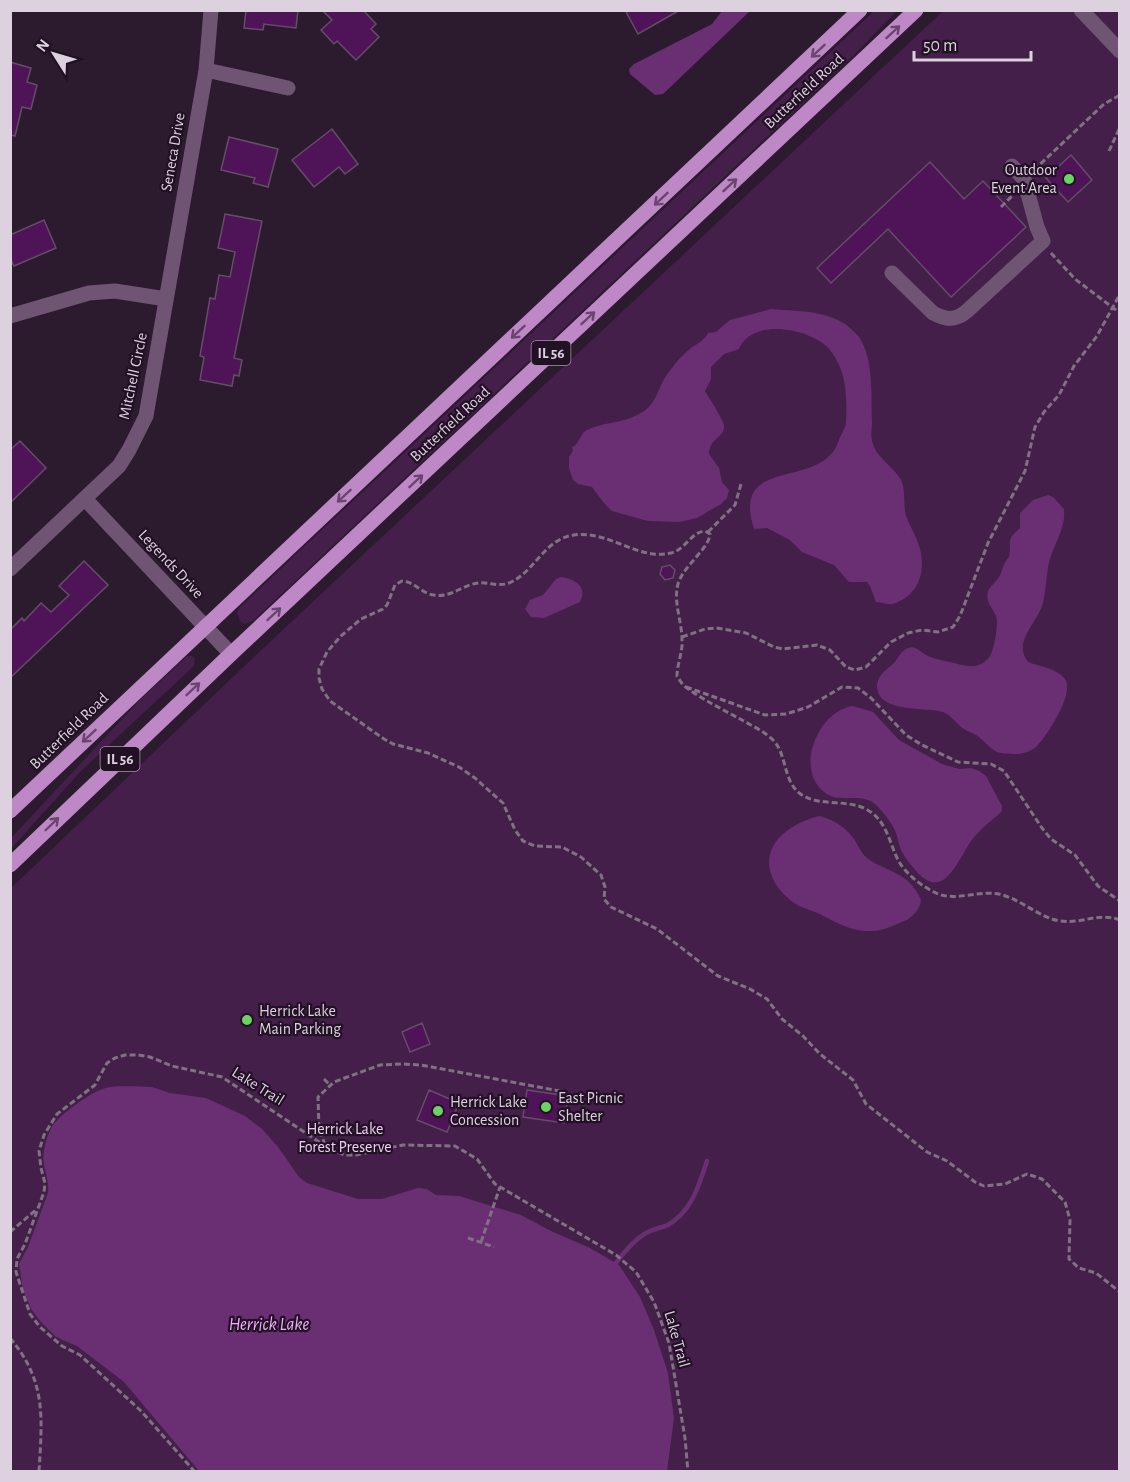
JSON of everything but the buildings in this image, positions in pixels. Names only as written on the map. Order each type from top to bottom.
[{"type":"main road","name":"Butterfield Road","points":[[10,811],[860,10]]},
{"type":"main road","name":"Butterfield Road","points":[[10,865],[916,10]]},
{"type":"street","name":"Seneca Drive","points":[[166,299],[206,70],[211,10]]},
{"type":"street","points":[[1082,10],[1119,51]]},
{"type":"street","points":[[206,70],[288,88]]},
{"type":"street","points":[[892,273],[940,317],[953,319],[967,311],[1043,241],[1036,227],[1024,179],[1012,166]]},
{"type":"street","points":[[10,316],[89,293],[115,291],[166,299]]},
{"type":"street","name":"Mitchell Circle","points":[[10,570],[118,466],[129,450],[146,416],[166,299]]},
{"type":"street","name":"Legends Drive","points":[[85,499],[231,654]]},
{"type":"path","points":[[1024,179],[1104,104],[1119,95]]},
{"type":"path","points":[[1110,151],[1119,127]]},
{"type":"path","points":[[1043,241],[1059,263],[1075,279],[1119,314]]},
{"type":"path","points":[[682,637],[705,629],[716,628],[746,633],[783,649],[817,645],[830,650],[846,667],[855,670],[866,667],[891,642],[908,633],[922,630],[938,632],[952,627],[963,610],[988,543],[1025,471],[1035,428],[1044,412],[1059,395],[1074,366],[1097,336],[1119,294]]},
{"type":"path","points":[[708,532],[735,505],[741,484]]},
{"type":"path","points":[[708,532],[701,531],[678,550],[660,554],[635,550],[602,536],[575,534],[566,536],[550,545],[508,584],[477,583],[444,595],[427,593],[412,583],[402,581],[395,585],[383,609],[361,619],[332,645],[319,669],[322,690],[338,708],[384,739],[393,744],[428,753],[459,767],[475,778],[503,803],[515,830],[523,841],[535,846],[562,847],[581,857],[601,875],[605,887],[604,899],[611,907],[657,929],[718,976],[750,989],[767,999],[782,1019],[853,1080],[866,1104],[927,1152],[947,1161],[984,1186],[999,1186],[1027,1174],[1042,1179],[1065,1202],[1070,1220],[1069,1259],[1079,1268],[1096,1273],[1119,1292]]},
{"type":"path","points":[[708,532],[709,540],[686,567],[676,589],[682,637],[677,676],[683,685],[769,736],[777,745],[790,782],[803,796],[818,801],[854,805],[872,813],[886,830],[900,863],[915,879],[935,893],[952,897],[977,893],[999,894],[1013,898],[1058,921],[1104,915],[1119,920]]},
{"type":"path","points":[[683,685],[765,715],[777,716],[808,707],[842,687],[858,688],[871,698],[906,735],[921,745],[958,762],[991,764],[999,767],[1010,778],[1029,810],[1051,838],[1075,855],[1098,886],[1119,901]]},
{"type":"path","name":"Lake Trail","points":[[195,1472],[141,1411],[80,1355],[62,1346],[40,1327],[30,1314],[16,1272],[17,1259],[39,1208],[45,1183],[39,1151],[48,1125],[70,1102],[95,1085],[107,1062],[125,1055],[150,1057],[172,1066],[222,1077],[326,1146],[344,1155],[356,1155],[403,1145],[455,1146],[477,1159],[495,1184],[627,1264],[636,1272],[654,1302],[669,1343],[685,1438],[688,1472]]},
{"type":"path","points":[[326,1146],[319,1128],[318,1097],[334,1082],[380,1065],[421,1065],[565,1092]]},
{"type":"path","points":[[324,1079],[330,1085]]},
{"type":"path","points":[[481,1242],[500,1186]]},
{"type":"path","points":[[10,1232],[39,1208]]},
{"type":"path","points":[[468,1238],[494,1247]]},
{"type":"path","points":[[10,1338],[32,1368],[37,1384],[41,1428],[39,1472]]},
{"type":"green space","points":[[874,11],[897,11],[853,56],[253,621],[245,624],[240,621],[237,612],[240,607]]},
{"type":"green space","name":"Herrick Lake Forest Preserve","points":[[943,11],[1119,11],[1119,1471],[11,1472],[11,888]]},
{"type":"green space","points":[[187,656],[195,658],[194,666],[81,771],[11,849],[11,838],[138,702]]},
{"type":"water","points":[[722,11],[750,11],[663,94],[655,95],[630,74],[629,69],[634,64],[712,24]]},
{"type":"water","points":[[771,309],[807,312],[830,317],[850,328],[864,346],[871,378],[872,441],[878,454],[901,480],[906,516],[919,545],[922,558],[921,575],[914,589],[902,600],[893,604],[876,602],[867,582],[849,582],[834,565],[802,552],[790,540],[767,528],[754,529],[750,505],[755,490],[766,481],[816,465],[830,456],[845,425],[846,394],[840,366],[830,350],[810,336],[782,329],[768,329],[746,339],[739,349],[724,354],[711,367],[711,379],[705,391],[719,413],[724,429],[711,445],[709,454],[719,468],[722,482],[729,490],[727,498],[721,504],[697,518],[679,522],[648,521],[612,511],[592,487],[578,484],[573,480],[569,468],[569,457],[573,451],[572,447],[584,432],[596,426],[631,418],[644,411],[653,401],[676,362],[703,340],[708,333],[716,332],[730,320]]},
{"type":"water","points":[[1048,495],[1064,509],[1063,523],[1049,562],[1043,603],[1024,639],[1023,647],[1028,662],[1057,672],[1065,679],[1067,685],[1063,704],[1041,741],[1030,751],[1023,753],[999,753],[943,712],[904,708],[885,701],[879,694],[877,685],[879,678],[908,648],[916,648],[933,658],[966,666],[981,664],[990,656],[996,636],[997,619],[988,602],[988,591],[999,577],[1009,557],[1010,541],[1020,528],[1020,513],[1033,500]]},
{"type":"water","points":[[561,577],[579,584],[582,592],[580,602],[544,618],[531,617],[525,609],[530,600],[543,595],[556,579]]},
{"type":"water","points":[[853,706],[873,712],[899,740],[942,764],[979,771],[986,776],[1002,806],[1001,812],[972,840],[945,879],[932,882],[916,871],[902,852],[891,824],[876,805],[864,799],[830,796],[815,782],[811,769],[814,742],[830,718],[841,710]]},
{"type":"water","points":[[820,816],[845,829],[867,858],[910,883],[921,900],[912,916],[881,930],[858,930],[799,906],[781,891],[775,883],[769,863],[770,853],[775,843],[791,828],[805,820]]},
{"type":"water","name":"Herrick Lake","points":[[117,1087],[152,1087],[170,1093],[206,1098],[245,1116],[262,1129],[299,1177],[307,1183],[358,1199],[382,1199],[418,1188],[427,1189],[436,1195],[459,1196],[521,1215],[590,1248],[619,1265],[640,1297],[668,1373],[674,1418],[667,1471],[199,1471],[124,1382],[77,1346],[56,1337],[41,1322],[31,1309],[23,1290],[19,1264],[28,1247],[48,1193],[43,1156],[53,1125],[77,1104],[100,1090]]},
{"type":"waterway","points":[[616,1263],[642,1236],[651,1230],[668,1225],[683,1212],[694,1197],[707,1161]]},
{"type":"place","name":"Outdoor Event Area","points":[[1069,179]]},
{"type":"place","name":"Herrick Lake Main Parking","points":[[247,1020]]},
{"type":"place","name":"East Picnic Shelter","points":[[546,1107]]},
{"type":"place","name":"Herrick Lake Concession","points":[[438,1111]]}]
